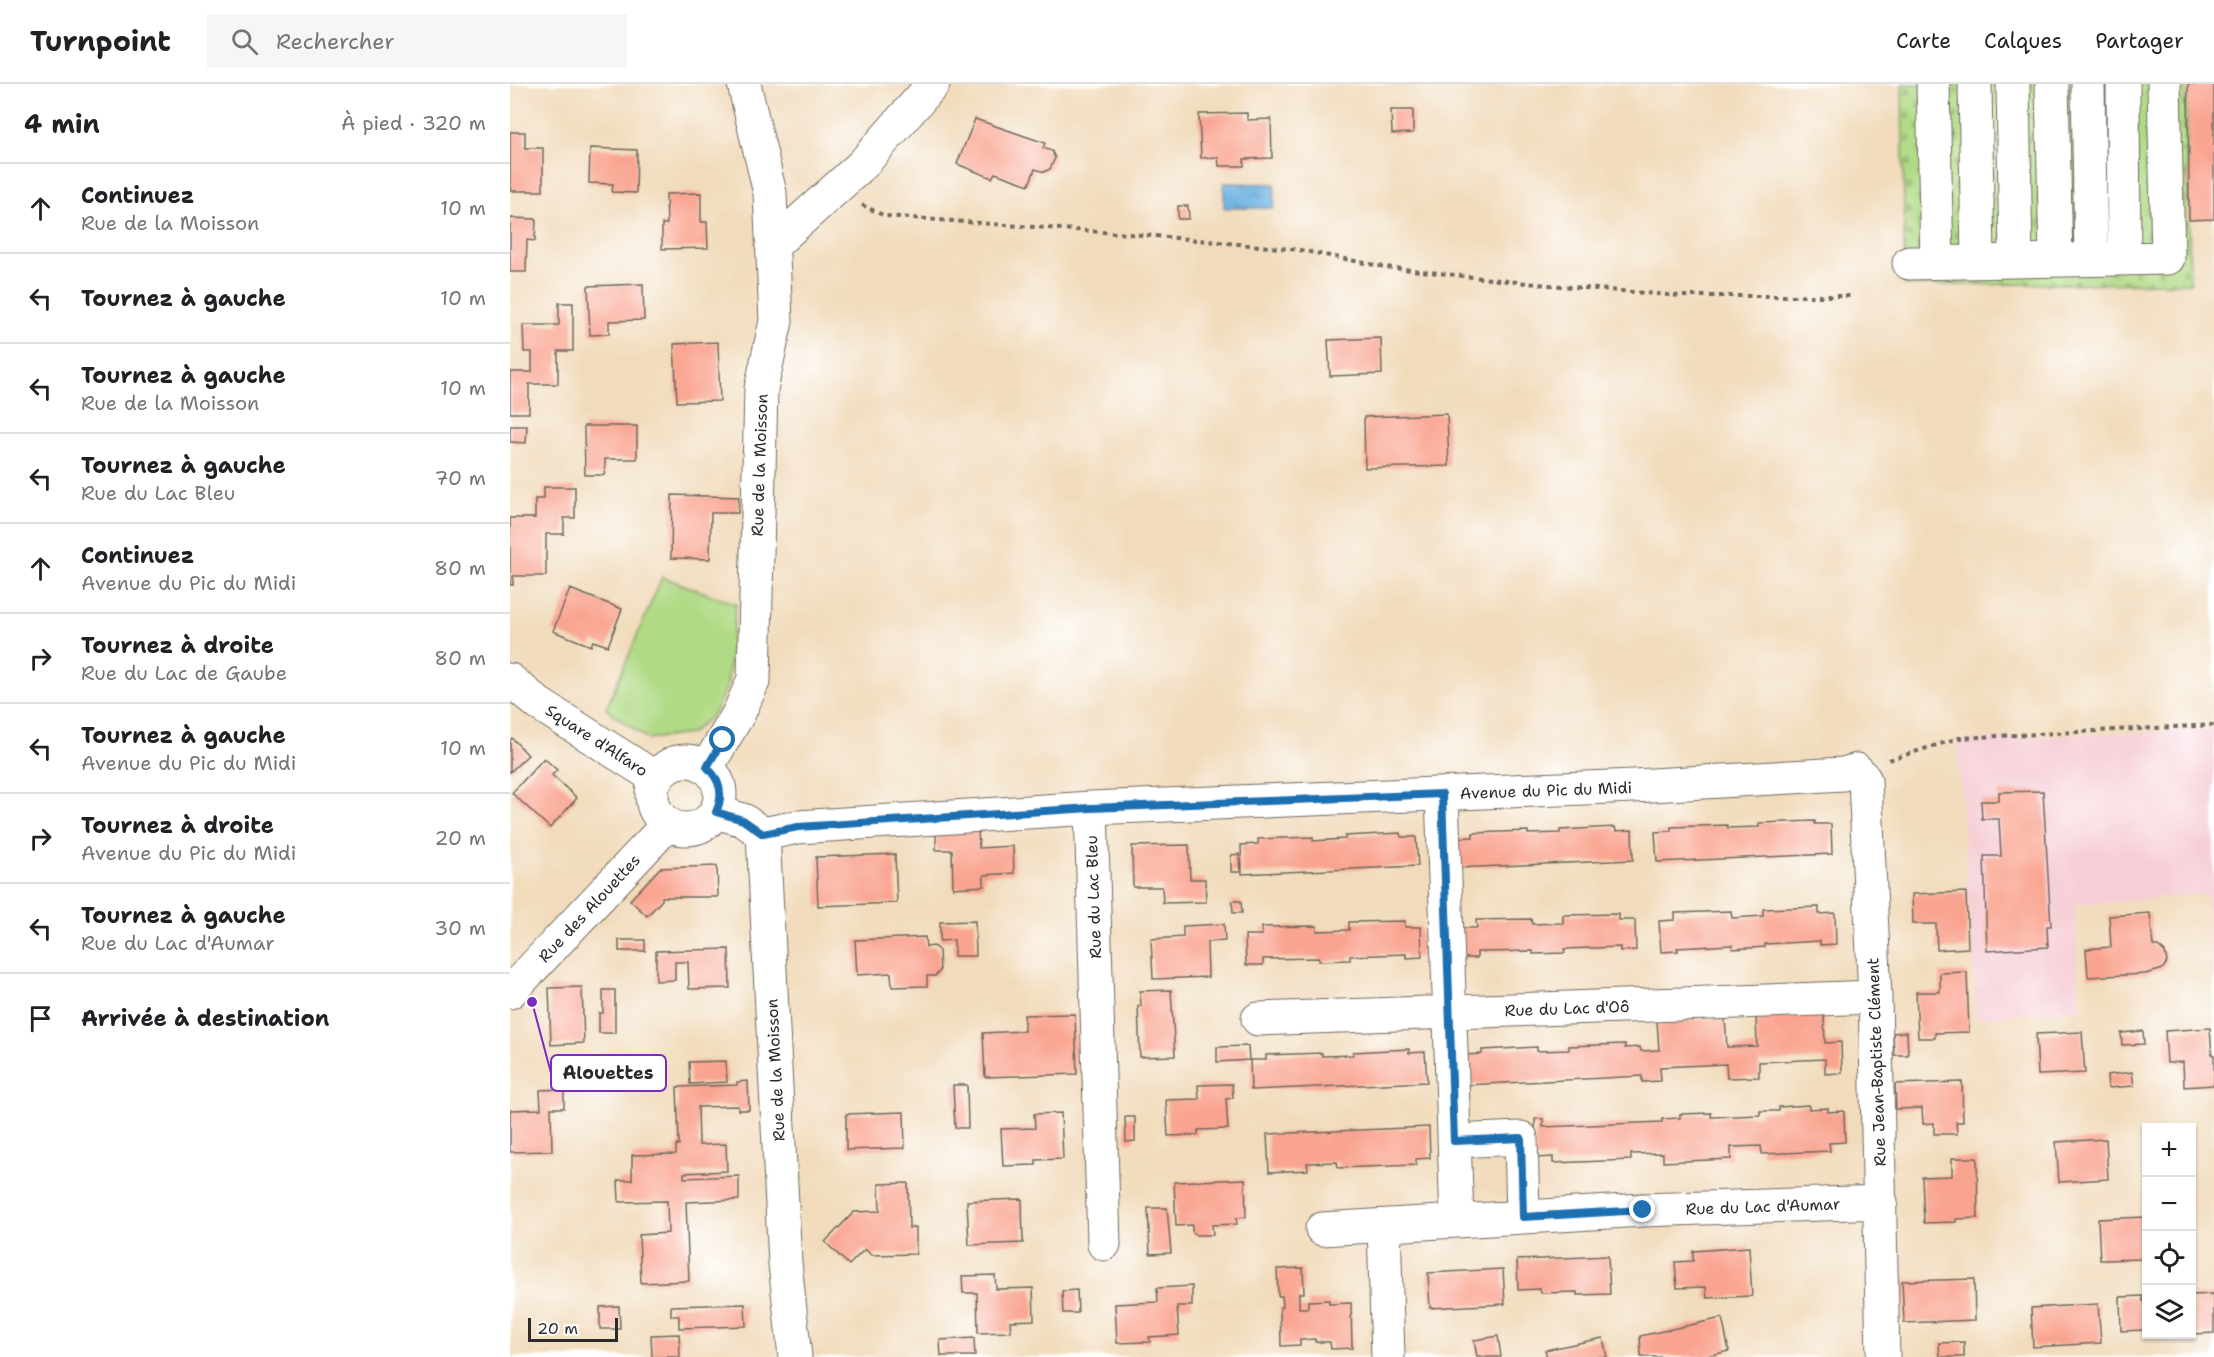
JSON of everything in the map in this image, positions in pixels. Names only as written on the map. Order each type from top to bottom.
[{"type":"street","points":[[725,84],[744,84]]},
{"type":"street","name":"Rue de la Moisson","points":[[707,767],[739,713],[754,679],[761,389],[776,321],[770,193],[744,84]]},
{"type":"street","points":[[772,246],[862,165],[933,84]]},
{"type":"street","points":[[1933,84],[1923,262],[2168,258],[2164,84]]},
{"type":"street","points":[[1975,84],[1978,261]]},
{"type":"street","points":[[2013,84],[2016,261]]},
{"type":"street","points":[[2052,84],[2056,260]]},
{"type":"street","points":[[2088,84],[2091,259]]},
{"type":"street","points":[[2123,84],[2124,259]]},
{"type":"street","name":"Square d'Alfaro","points":[[510,680],[539,704],[656,778]]},
{"type":"street","points":[[685,760],[707,767],[714,774],[721,793],[716,812],[710,821],[700,827],[678,829],[660,818],[652,799],[652,788],[663,769],[685,760]]},
{"type":"street","name":"Avenue du Pic du Midi","points":[[1091,808],[1634,786],[1843,774],[1857,770]]},
{"type":"street","name":"Rue Jean-Baptiste Clément","points":[[1857,770],[1865,780],[1875,997],[1883,1357]]},
{"type":"street","points":[[1442,794],[1457,1221]]},
{"type":"street","points":[[716,812],[743,820],[763,834],[798,827],[1091,808]]},
{"type":"street","name":"Rue du Lac Bleu","points":[[1091,808],[1104,1244]]},
{"type":"street","name":"Rue des Alouettes","points":[[510,992],[668,824]]},
{"type":"street","name":"Rue de la Moisson","points":[[763,834],[785,1263],[795,1357]]},
{"type":"street","name":"Rue du Lac d'Oô","points":[[1258,1018],[1875,997]]},
{"type":"street","points":[[1454,1141],[1521,1138],[1523,1217]]},
{"type":"street","name":"Rue du Lac d'Aumar","points":[[1322,1229],[1643,1210],[1881,1202]]},
{"type":"street","points":[[1384,1226],[1388,1357]]},
{"type":"path","points":[[839,186],[868,209],[885,216],[1156,236],[1289,249],[1385,267],[1526,283],[1680,296],[1852,296]]},
{"type":"path","points":[[1857,770],[1959,738],[2214,725]]},
{"type":"shaded area","points":[[2214,729],[2214,978],[2211,978],[2206,894],[2075,905],[2080,1009],[1977,1018],[1957,740]]},
{"type":"green space","points":[[1902,84],[2186,84],[2190,283],[1905,285]]},
{"type":"green space","points":[[662,577],[736,604],[727,687],[713,715],[690,734],[648,739],[606,709]]},
{"type":"water","points":[[1224,183],[1275,184],[1274,208],[1224,208]]},
{"type":"building","points":[[2188,84],[2214,84],[2214,219],[2189,220]]},
{"type":"building","points":[[1391,110],[1413,110],[1413,133],[1392,134]]},
{"type":"building","points":[[1247,113],[1247,120],[1271,119],[1272,158],[1244,159],[1244,166],[1219,166],[1218,157],[1201,158],[1199,114]]},
{"type":"building","points":[[975,119],[1045,143],[1043,148],[1052,151],[1055,158],[1050,169],[1044,172],[1035,169],[1029,185],[995,173],[992,178],[957,164]]},
{"type":"building","points":[[510,132],[525,132],[525,148],[543,148],[543,191],[510,191]]},
{"type":"building","points":[[590,148],[637,150],[636,193],[612,192],[613,184],[589,183]]},
{"type":"building","points":[[701,193],[701,222],[707,222],[708,248],[662,249],[662,224],[667,224],[666,194]]},
{"type":"building","points":[[1178,206],[1188,206],[1189,219],[1178,219]]},
{"type":"building","points":[[510,218],[536,219],[535,241],[527,240],[526,272],[510,272]]},
{"type":"building","points":[[643,284],[644,320],[609,321],[609,334],[590,335],[588,286]]},
{"type":"building","points":[[559,303],[573,303],[573,351],[558,351],[558,384],[529,384],[529,413],[510,413],[510,372],[532,372],[532,352],[524,352],[523,325],[559,325]]},
{"type":"building","points":[[1381,338],[1382,374],[1330,376],[1328,340]]},
{"type":"building","points":[[718,342],[720,401],[677,402],[674,344]]},
{"type":"building","points":[[1447,414],[1449,466],[1365,468],[1364,417]]},
{"type":"building","points":[[510,426],[527,426],[526,443],[510,442]]},
{"type":"building","points":[[584,426],[637,426],[637,459],[605,459],[605,475],[585,475]]},
{"type":"building","points":[[544,487],[575,487],[575,518],[564,518],[564,534],[546,534],[546,576],[513,576],[513,585],[510,585],[510,518],[535,518],[535,499],[544,499]]},
{"type":"building","points":[[672,495],[739,497],[738,513],[711,513],[710,559],[671,558]]},
{"type":"building","points":[[570,589],[622,609],[608,646],[593,641],[591,646],[553,631]]},
{"type":"building","points":[[512,738],[528,755],[510,772],[510,740]]},
{"type":"building","points":[[544,758],[557,770],[552,775],[577,798],[550,828],[512,793]]},
{"type":"building","points":[[2043,791],[2051,926],[2047,926],[2048,947],[1987,951],[1984,856],[2001,856],[1999,819],[1982,819],[1981,801],[1999,801],[1999,792]]},
{"type":"building","points":[[1815,821],[1815,824],[1831,824],[1832,854],[1657,862],[1655,832],[1671,831],[1671,827],[1727,825],[1728,828],[1759,827],[1759,823]]},
{"type":"building","points":[[1615,827],[1616,831],[1632,830],[1633,860],[1457,868],[1456,838],[1473,837],[1473,833],[1528,831],[1528,834],[1560,833],[1560,830]]},
{"type":"building","points":[[978,829],[979,848],[1013,846],[1014,873],[984,875],[984,886],[953,888],[952,850],[936,850],[936,831]]},
{"type":"building","points":[[1400,833],[1401,837],[1416,837],[1418,866],[1242,874],[1241,845],[1258,844],[1258,839],[1313,837],[1313,841],[1345,839],[1345,836]]},
{"type":"building","points":[[1189,845],[1190,879],[1205,879],[1206,902],[1163,903],[1162,887],[1133,887],[1132,846]]},
{"type":"building","points":[[895,854],[897,903],[818,906],[816,857]]},
{"type":"building","points":[[1239,854],[1240,872],[1231,872],[1231,855]]},
{"type":"building","points":[[717,866],[718,897],[662,897],[662,900],[647,916],[630,900],[660,868]]},
{"type":"building","points":[[1966,892],[1968,948],[1937,950],[1936,924],[1913,924],[1912,894]]},
{"type":"building","points":[[1232,901],[1241,901],[1242,913],[1233,913]]},
{"type":"building","points":[[1819,907],[1819,914],[1835,913],[1836,944],[1820,945],[1820,941],[1765,944],[1765,947],[1733,949],[1732,945],[1677,948],[1678,951],[1661,952],[1659,921],[1675,920],[1675,913],[1731,911],[1732,918],[1763,916],[1763,909]]},
{"type":"building","points":[[2150,913],[2153,946],[2158,946],[2165,952],[2167,962],[2164,967],[2145,974],[2088,977],[2086,949],[2111,947],[2109,916]]},
{"type":"building","points":[[1619,914],[1619,920],[1635,920],[1636,950],[1620,951],[1620,947],[1564,949],[1565,953],[1477,952],[1477,958],[1460,958],[1459,928],[1477,928],[1476,920],[1531,919],[1532,924],[1563,923],[1563,915]]},
{"type":"building","points":[[975,921],[976,956],[954,956],[954,940],[940,941],[940,922]]},
{"type":"building","points":[[1405,921],[1405,927],[1421,927],[1422,957],[1406,958],[1406,954],[1350,956],[1350,960],[1263,959],[1263,965],[1246,965],[1245,935],[1262,935],[1262,927],[1317,926],[1317,931],[1349,930],[1349,922]]},
{"type":"building","points":[[1224,924],[1225,941],[1207,942],[1208,977],[1153,979],[1151,939],[1183,937],[1183,926]]},
{"type":"building","points":[[925,937],[926,947],[934,946],[939,951],[940,971],[935,976],[927,976],[927,986],[892,987],[891,973],[857,975],[855,940]]},
{"type":"building","points":[[619,940],[645,940],[645,951],[619,951]]},
{"type":"building","points":[[729,949],[730,988],[689,989],[688,962],[675,962],[675,980],[656,981],[656,951]]},
{"type":"building","points":[[1967,972],[1969,1032],[1935,1033],[1935,1038],[1918,1038],[1916,992],[1940,992],[1940,973]]},
{"type":"building","points":[[582,987],[584,1043],[551,1045],[549,988]]},
{"type":"building","points":[[603,990],[615,990],[615,1033],[599,1033],[599,1013],[603,1013]]},
{"type":"building","points":[[1171,990],[1175,1056],[1140,1057],[1138,1006],[1141,1006],[1140,991]]},
{"type":"building","points":[[1075,1014],[1077,1074],[985,1077],[983,1033],[1024,1031],[1024,1015]]},
{"type":"building","points":[[1824,1014],[1825,1043],[1841,1042],[1842,1073],[1825,1074],[1825,1059],[1759,1062],[1759,1077],[1727,1078],[1726,1064],[1660,1067],[1661,1081],[1642,1082],[1642,1076],[1467,1085],[1465,1055],[1482,1054],[1482,1050],[1537,1047],[1537,1051],[1569,1050],[1569,1046],[1625,1044],[1625,1048],[1640,1047],[1641,1051],[1659,1050],[1657,1021],[1725,1018],[1727,1047],[1757,1046],[1756,1017]]},
{"type":"building","points":[[2210,1028],[2212,1055],[2214,1055],[2214,1085],[2184,1087],[2183,1062],[2167,1063],[2165,1031]]},
{"type":"building","points":[[2143,1031],[2144,1044],[2122,1045],[2121,1033]]},
{"type":"building","points":[[1907,1032],[1908,1055],[1894,1055],[1893,1033]]},
{"type":"building","points":[[2082,1032],[2085,1073],[2038,1075],[2036,1034]]},
{"type":"building","points":[[1248,1046],[1249,1060],[1217,1062],[1217,1047]]},
{"type":"building","points":[[1409,1049],[1409,1053],[1425,1052],[1427,1082],[1251,1090],[1250,1060],[1266,1060],[1266,1055],[1322,1053],[1322,1056],[1353,1055],[1353,1052]]},
{"type":"building","points":[[726,1061],[727,1082],[690,1084],[689,1062]]},
{"type":"building","points":[[2132,1072],[2134,1086],[2108,1088],[2107,1075]]},
{"type":"building","points":[[748,1081],[749,1110],[738,1110],[738,1106],[698,1107],[699,1145],[726,1144],[727,1171],[684,1173],[684,1178],[739,1176],[739,1200],[686,1202],[689,1281],[641,1283],[639,1235],[668,1233],[667,1201],[619,1202],[618,1180],[632,1180],[632,1155],[676,1154],[676,1145],[679,1145],[677,1087],[737,1085],[737,1082]]},
{"type":"building","points":[[1962,1082],[1963,1122],[1956,1122],[1957,1134],[1934,1134],[1934,1123],[1923,1124],[1922,1108],[1896,1109],[1895,1084]]},
{"type":"building","points":[[1232,1084],[1233,1098],[1226,1099],[1228,1129],[1198,1130],[1198,1135],[1168,1136],[1166,1100],[1199,1099],[1198,1085]]},
{"type":"building","points":[[953,1085],[967,1085],[968,1128],[955,1128]]},
{"type":"building","points":[[564,1089],[564,1108],[551,1108],[552,1151],[510,1152],[510,1110],[541,1109],[540,1090]]},
{"type":"building","points":[[1809,1105],[1809,1109],[1828,1108],[1828,1112],[1844,1111],[1845,1142],[1829,1143],[1830,1151],[1762,1154],[1761,1146],[1731,1147],[1731,1159],[1663,1162],[1663,1153],[1631,1154],[1631,1160],[1553,1163],[1553,1157],[1536,1158],[1535,1119],[1543,1119],[1543,1127],[1662,1122],[1662,1119],[1680,1118],[1680,1114],[1711,1113],[1711,1117],[1760,1115],[1760,1111],[1779,1111],[1779,1107]]},
{"type":"building","points":[[904,1112],[905,1148],[846,1150],[846,1114]]},
{"type":"building","points":[[1061,1113],[1063,1159],[1036,1160],[1036,1165],[1003,1166],[1001,1129],[1035,1128],[1034,1114]]},
{"type":"building","points":[[1125,1117],[1135,1117],[1135,1141],[1126,1142]]},
{"type":"building","points":[[1429,1127],[1430,1158],[1416,1159],[1416,1165],[1338,1168],[1337,1162],[1307,1163],[1308,1170],[1269,1172],[1267,1134]]},
{"type":"building","points":[[2106,1139],[2108,1179],[2059,1182],[2056,1142]]},
{"type":"building","points":[[1952,1158],[1977,1158],[1978,1218],[1956,1219],[1956,1222],[1924,1223],[1922,1177],[1952,1176]]},
{"type":"building","points":[[1245,1179],[1246,1217],[1236,1218],[1237,1224],[1212,1225],[1213,1235],[1196,1235],[1192,1231],[1192,1225],[1176,1226],[1174,1182]]},
{"type":"building","points":[[908,1183],[909,1228],[916,1227],[916,1254],[871,1255],[865,1249],[849,1265],[825,1242],[854,1212],[880,1211],[879,1184]]},
{"type":"building","points":[[1022,1199],[1023,1243],[969,1245],[967,1201]]},
{"type":"building","points":[[1148,1208],[1167,1208],[1171,1253],[1150,1254]]},
{"type":"building","points":[[2142,1217],[2142,1259],[2100,1260],[2098,1219]]},
{"type":"building","points":[[1749,1247],[1752,1296],[1707,1298],[1706,1287],[1677,1288],[1675,1262],[1693,1261],[1693,1251]]},
{"type":"building","points":[[1608,1256],[1610,1294],[1577,1295],[1577,1292],[1541,1293],[1540,1289],[1518,1290],[1517,1260]]},
{"type":"building","points":[[1303,1268],[1304,1293],[1299,1293],[1299,1308],[1308,1308],[1308,1301],[1329,1300],[1329,1304],[1351,1303],[1352,1348],[1331,1349],[1330,1342],[1315,1342],[1315,1339],[1300,1340],[1300,1345],[1281,1346],[1280,1307],[1283,1307],[1282,1296],[1278,1296],[1277,1269]]},
{"type":"building","points":[[1503,1269],[1505,1304],[1430,1308],[1428,1273]]},
{"type":"building","points":[[995,1275],[996,1289],[1033,1288],[1034,1320],[1010,1321],[1011,1332],[978,1333],[977,1293],[963,1293],[962,1276]]},
{"type":"building","points":[[1974,1279],[1975,1320],[1904,1323],[1902,1281]]},
{"type":"building","points":[[1192,1286],[1192,1306],[1177,1306],[1179,1335],[1149,1337],[1150,1342],[1117,1343],[1115,1304],[1158,1302],[1157,1288]]},
{"type":"building","points":[[1077,1290],[1078,1313],[1063,1313],[1062,1291]]},
{"type":"building","points":[[2214,1294],[2214,1333],[2196,1334],[2196,1295]]},
{"type":"building","points":[[2142,1296],[2142,1330],[2121,1331],[2120,1297]]},
{"type":"building","points":[[745,1304],[746,1326],[679,1328],[679,1316],[671,1316],[671,1306]]},
{"type":"building","points":[[2098,1304],[2101,1343],[2033,1347],[2031,1308]]},
{"type":"building","points":[[619,1306],[620,1329],[600,1329],[600,1307]]},
{"type":"building","points":[[1722,1318],[1729,1351],[1703,1357],[1641,1357],[1640,1336]]},
{"type":"building","points":[[679,1334],[680,1357],[652,1357],[651,1335]]},
{"type":"building","points":[[1498,1336],[1501,1357],[1477,1357],[1474,1340]]},
{"type":"building","points":[[974,1338],[975,1356],[941,1356],[940,1340]]},
{"type":"building","points":[[1603,1338],[1607,1357],[1547,1357],[1545,1350]]},
{"type":"building","points":[[1964,1342],[1964,1357],[1940,1357],[1939,1343]]},
{"type":"place","name":"Alouettes","points":[[532,1002]]},
{"type":"route","points":[[723,740],[707,767],[719,783],[720,803],[716,812],[743,820],[763,834],[798,827],[1091,808],[1442,794],[1454,1141],[1521,1138],[1523,1217],[1643,1210]]}]
